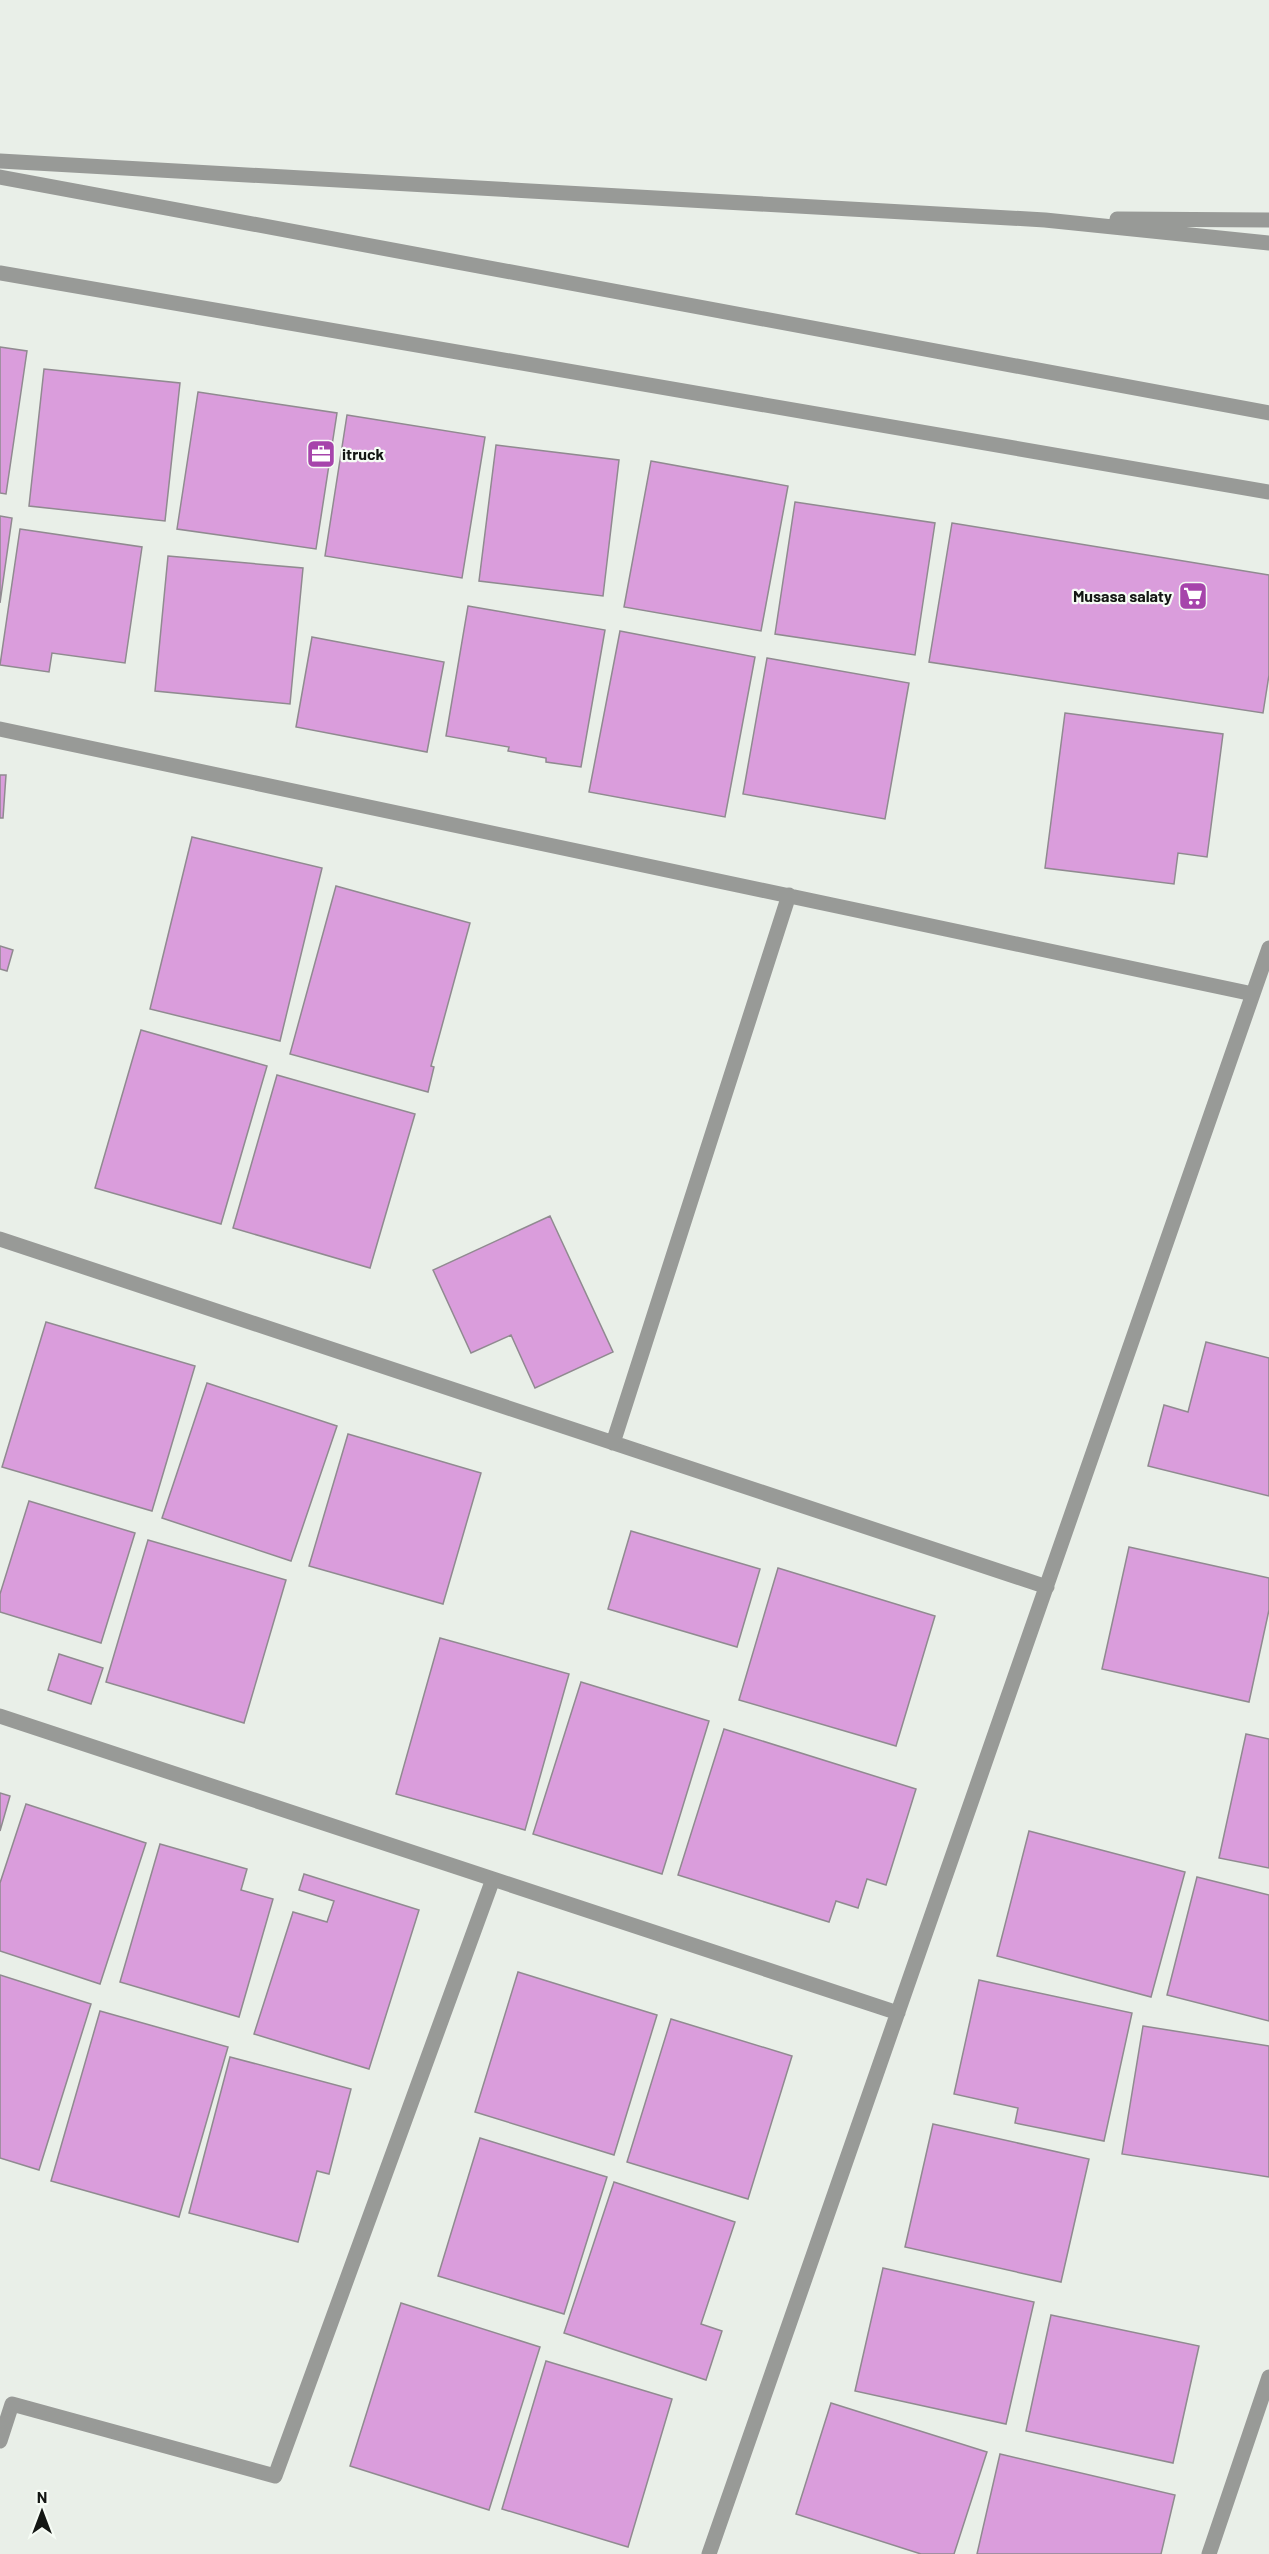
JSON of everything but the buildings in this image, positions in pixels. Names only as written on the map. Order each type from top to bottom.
[{"type":"street","points":[[0,160],[1046,220],[1269,243]]},
{"type":"street","points":[[0,177],[1269,413]]},
{"type":"street","points":[[1046,220],[1269,220]]},
{"type":"street","points":[[0,273],[1269,492]]},
{"type":"street","points":[[0,729],[1253,994]]},
{"type":"street","points":[[613,1443],[789,895]]},
{"type":"street","points":[[709,2554],[1269,948]]},
{"type":"street","points":[[0,1239],[1047,1587]]},
{"type":"street","points":[[0,1716],[898,2013]]},
{"type":"street","points":[[0,2441],[12,2404],[275,2476],[493,1879]]},
{"type":"street","points":[[1209,2554],[1269,2377]]},
{"type":"place","name":"itruck","points":[[321,454]]},
{"type":"place","name":"Musasa salaty","points":[[1193,596]]}]
